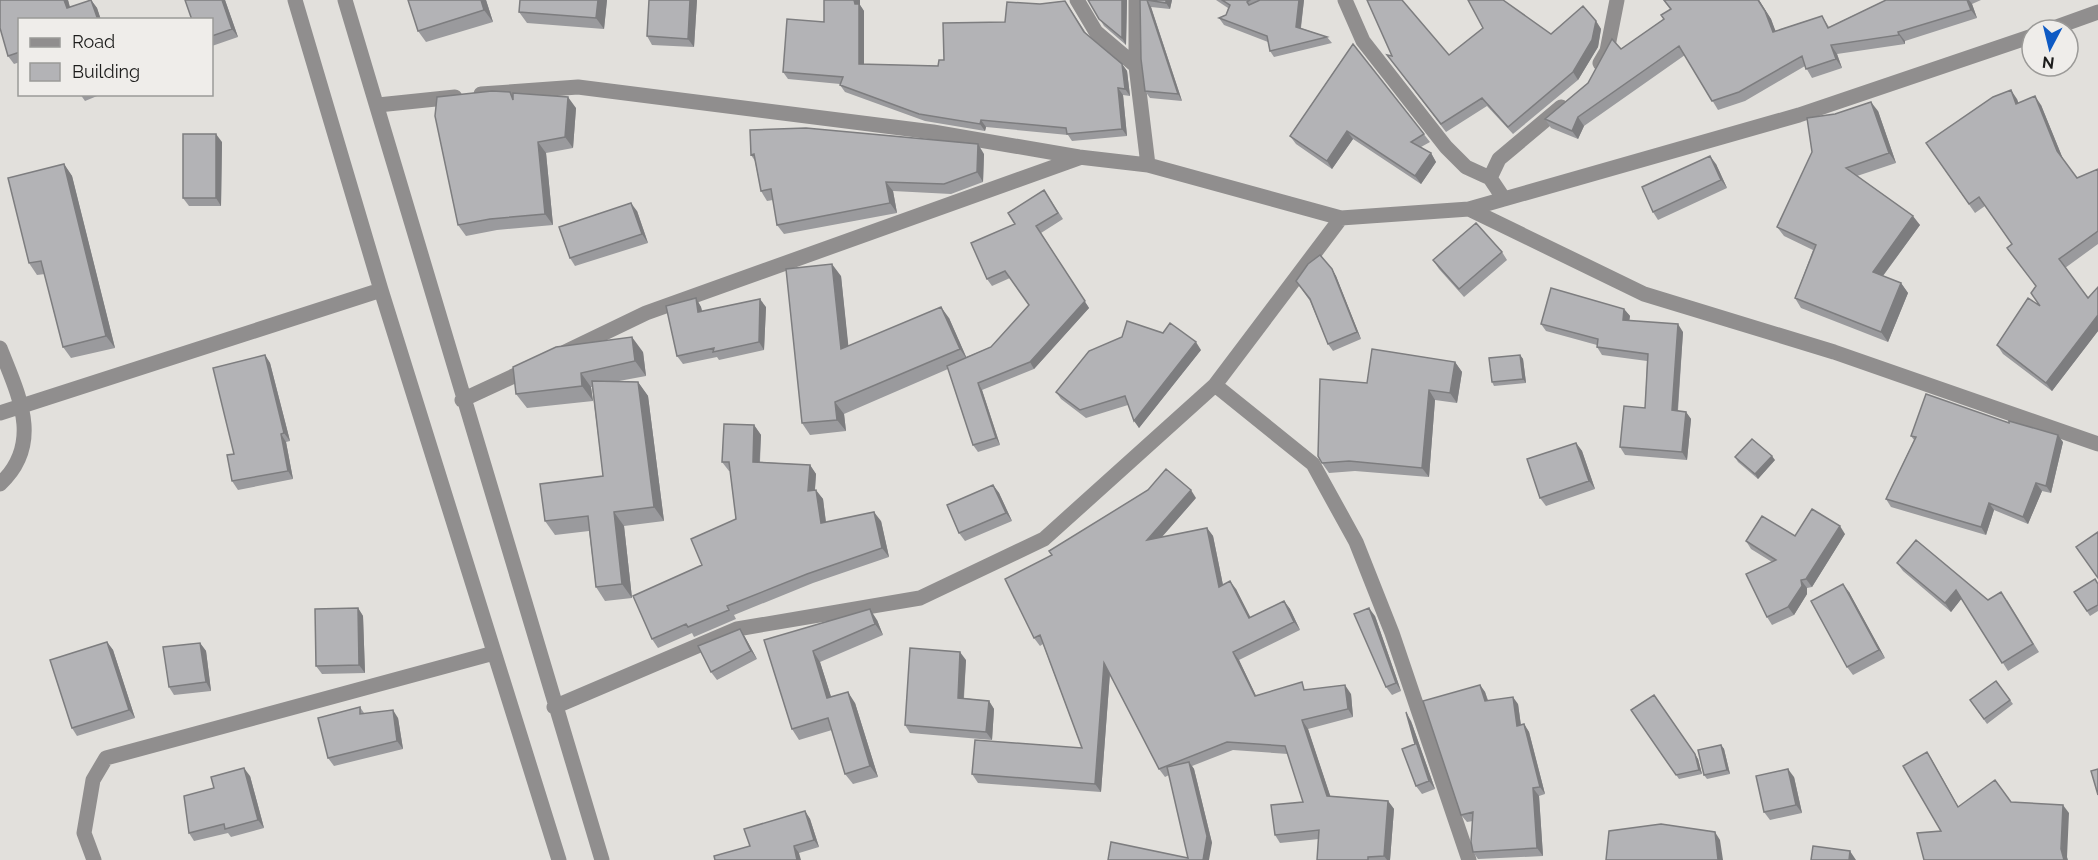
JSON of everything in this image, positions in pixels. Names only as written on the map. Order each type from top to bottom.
[{"type":"street","points":[[295,0],[381,290],[559,860]]},
{"type":"street","points":[[345,0],[378,105],[462,400],[602,860]]},
{"type":"street","points":[[1077,0],[1096,32],[1136,66]]},
{"type":"street","points":[[1136,0],[1136,66],[1148,165]]},
{"type":"street","points":[[1346,0],[1363,41],[1446,147],[1466,167],[1490,178],[1504,199]]},
{"type":"street","points":[[1592,77],[1607,51],[1617,0]]},
{"type":"street","points":[[2080,18],[2098,12]]},
{"type":"street","points":[[378,105],[488,93],[578,87],[933,132],[1079,158],[1148,165],[1341,219],[1470,209],[1798,115],[2020,40]]},
{"type":"street","points":[[1490,178],[1499,159],[1569,101]]},
{"type":"street","points":[[462,400],[646,314],[1079,158]]},
{"type":"street","points":[[1470,209],[1644,294],[1834,352],[2098,444]]},
{"type":"street","points":[[555,707],[736,629],[920,598],[1044,539],[1215,385],[1341,219]]},
{"type":"street","points":[[0,414],[381,290]]},
{"type":"street","points":[[0,348],[23,406],[24,435],[13,472],[0,484]]},
{"type":"street","points":[[1215,385],[1313,464],[1356,542],[1392,633],[1469,860]]},
{"type":"street","points":[[94,860],[84,833],[93,780],[106,758],[494,653]]},
{"type":"building","points":[[0,0],[64,0],[67,8],[91,0],[97,18],[18,18],[18,53],[8,56],[0,28]]},
{"type":"building","points":[[185,0],[222,0],[232,29],[213,36],[213,18],[191,18]]},
{"type":"building","points":[[408,0],[481,0],[484,10],[418,31]]},
{"type":"building","points":[[520,0],[598,0],[596,18],[519,12]]},
{"type":"building","points":[[649,0],[690,0],[688,39],[647,36]]},
{"type":"building","points":[[824,0],[854,0],[855,4],[859,4],[859,64],[938,66],[939,60],[944,60],[943,23],[1005,22],[1007,2],[1040,4],[1065,1],[1084,32],[1122,64],[1125,89],[1118,88],[1122,129],[1067,134],[1066,128],[981,120],[980,124],[919,114],[840,85],[843,77],[783,72],[787,19],[824,22]]},
{"type":"building","points":[[1088,0],[1122,0],[1122,38],[1099,19]]},
{"type":"building","points":[[1140,0],[1147,0],[1178,94],[1145,91],[1141,59]]},
{"type":"building","points":[[1147,0],[1166,0],[1166,3]]},
{"type":"building","points":[[1222,0],[1250,0],[1247,2],[1249,5],[1260,0],[1299,0],[1296,27],[1327,37],[1270,51],[1267,36],[1219,18],[1226,15],[1230,5]]},
{"type":"building","points":[[1367,0],[1402,0],[1449,55],[1483,28],[1468,0],[1503,0],[1551,34],[1583,6],[1596,21],[1592,40],[1573,72],[1508,127],[1482,98],[1441,124],[1387,55],[1392,56]]},
{"type":"building","points":[[1664,0],[1758,0],[1773,32],[1822,16],[1828,28],[1886,0],[1967,0],[1971,10],[1898,32],[1899,35],[1831,45],[1836,59],[1806,69],[1802,56],[1739,92],[1712,101],[1679,46],[1578,117],[1572,131],[1545,119],[1588,83],[1612,39],[1621,49],[1664,19],[1661,15],[1671,9]]},
{"type":"building","points":[[1353,44],[1424,134],[1411,142],[1431,153],[1415,176],[1347,131],[1327,161],[1290,136]]},
{"type":"building","points":[[2011,90],[2016,104],[2035,96],[2057,151],[2077,178],[2098,169],[2098,231],[2059,259],[2088,298],[2098,287],[2098,315],[2046,383],[1997,345],[2028,298],[2040,306],[2031,293],[2036,286],[2007,248],[2012,244],[1979,197],[1969,204],[1926,143],[1993,97]]},
{"type":"building","points":[[492,91],[510,92],[513,100],[513,93],[568,97],[565,137],[538,142],[545,214],[490,219],[458,225],[435,116],[437,97]]},
{"type":"building","points":[[1871,102],[1889,153],[1846,168],[1913,216],[1873,272],[1901,283],[1881,332],[1795,298],[1816,245],[1777,227],[1812,152],[1807,118],[1835,114]]},
{"type":"building","points":[[806,128],[978,144],[977,172],[944,184],[886,182],[890,203],[777,225],[771,189],[761,191],[754,154],[751,155],[750,130]]},
{"type":"building","points":[[183,134],[216,134],[216,198],[183,198]]},
{"type":"building","points":[[1710,156],[1721,180],[1653,212],[1642,187]]},
{"type":"building","points":[[64,164],[106,336],[63,347],[41,261],[29,263],[8,178]]},
{"type":"building","points":[[1044,190],[1058,213],[1036,226],[1085,301],[1030,362],[978,383],[996,438],[973,445],[947,366],[991,347],[1029,305],[1005,271],[987,279],[971,243],[1015,224],[1008,213]]},
{"type":"building","points":[[631,203],[642,234],[570,258],[559,227]]},
{"type":"building","points":[[1476,223],[1502,252],[1459,289],[1433,260]]},
{"type":"building","points":[[1320,255],[1332,269],[1357,332],[1328,344],[1310,299],[1296,281],[1308,264]]},
{"type":"building","points":[[832,264],[841,349],[941,307],[960,349],[835,402],[837,420],[802,423],[786,269]]},
{"type":"building","points":[[1551,288],[1624,309],[1623,320],[1678,324],[1672,410],[1686,412],[1682,452],[1620,447],[1624,406],[1645,408],[1648,354],[1597,347],[1598,339],[1541,324]]},
{"type":"building","points":[[696,298],[698,312],[760,299],[759,342],[713,352],[714,348],[677,356],[666,306]]},
{"type":"building","points":[[1127,321],[1163,333],[1170,323],[1196,342],[1134,421],[1125,396],[1080,410],[1056,392],[1089,351],[1122,337]]},
{"type":"building","points":[[632,337],[635,361],[581,373],[582,386],[516,394],[513,367],[556,347]]},
{"type":"building","points":[[1372,349],[1455,362],[1450,393],[1429,390],[1422,468],[1349,461],[1322,463],[1318,456],[1320,379],[1367,383]]},
{"type":"building","points":[[265,355],[284,433],[281,434],[288,471],[232,481],[227,455],[234,454],[213,368]]},
{"type":"building","points":[[1520,355],[1523,379],[1492,382],[1489,358]]},
{"type":"building","points":[[592,381],[638,382],[654,507],[614,512],[622,584],[596,587],[588,516],[545,521],[540,484],[603,476]]},
{"type":"building","points":[[1926,394],[2009,423],[2009,421],[2058,435],[2046,486],[2036,483],[2023,517],[1989,503],[1981,527],[1886,499],[1916,437],[1911,436]]},
{"type":"building","points":[[724,424],[754,425],[753,462],[810,465],[808,491],[816,490],[821,523],[874,512],[882,548],[807,574],[727,606],[729,610],[688,627],[686,624],[652,639],[633,596],[702,565],[691,539],[736,519],[729,462],[722,462]]},
{"type":"building","points":[[1752,439],[1772,456],[1755,474],[1735,457]]},
{"type":"building","points":[[1576,443],[1589,481],[1540,498],[1527,459]]},
{"type":"building","points":[[1166,469],[1191,490],[1147,540],[1207,528],[1219,587],[1230,581],[1249,618],[1284,601],[1294,622],[1233,652],[1255,696],[1302,682],[1304,690],[1345,685],[1348,709],[1302,720],[1327,796],[1388,801],[1384,856],[1368,857],[1368,860],[1317,860],[1319,830],[1275,835],[1271,805],[1303,802],[1285,746],[1227,742],[1159,769],[1104,663],[1095,784],[972,774],[975,740],[1082,748],[1040,635],[1034,638],[1005,579],[1052,555],[1049,551],[1148,490]]},
{"type":"building","points":[[993,485],[1006,513],[959,533],[947,505]]},
{"type":"building","points":[[1812,509],[1840,526],[1806,579],[1801,580],[1802,586],[1788,607],[1767,617],[1746,574],[1776,560],[1746,541],[1762,516],[1795,536]]},
{"type":"building","points":[[2098,532],[2098,578],[2076,547]]},
{"type":"building","points":[[1916,540],[1988,600],[2001,592],[2033,644],[2002,663],[1956,590],[1945,603],[1897,563]]},
{"type":"building","points":[[2095,579],[2098,584],[2098,605],[2087,611],[2074,592]]},
{"type":"building","points":[[1843,584],[1879,650],[1847,667],[1811,601]]},
{"type":"building","points":[[358,608],[359,665],[316,666],[315,609]]},
{"type":"building","points":[[1369,608],[1396,683],[1386,687],[1354,614]]},
{"type":"building","points":[[870,609],[875,624],[813,651],[827,698],[848,692],[870,766],[845,774],[828,718],[792,729],[764,640]]},
{"type":"building","points":[[740,629],[751,651],[711,672],[698,646]]},
{"type":"building","points":[[107,642],[129,710],[72,728],[50,660]]},
{"type":"building","points":[[200,643],[206,682],[169,687],[163,647]]},
{"type":"building","points":[[910,648],[960,652],[958,698],[989,701],[986,732],[905,725]]},
{"type":"building","points":[[1996,681],[2010,700],[1984,719],[1970,700]]},
{"type":"building","points":[[1480,685],[1485,701],[1513,697],[1517,726],[1524,724],[1540,787],[1533,788],[1537,848],[1473,852],[1471,842],[1473,812],[1461,815],[1423,701]]},
{"type":"building","points":[[1654,695],[1695,754],[1699,770],[1676,775],[1631,710]]},
{"type":"building","points":[[360,707],[360,714],[393,710],[397,741],[328,758],[318,718]]},
{"type":"building","points":[[1406,712],[1429,781],[1416,786],[1402,749],[1415,744]]},
{"type":"building","points":[[1721,745],[1727,770],[1704,775],[1698,750]]},
{"type":"building","points":[[1927,752],[1958,807],[1995,780],[2011,802],[2063,805],[2061,849],[2064,860],[1924,860],[1917,833],[1941,831],[1903,766]]},
{"type":"building","points":[[1189,762],[1207,836],[1203,860],[1108,860],[1111,842],[1188,858],[1167,767]]},
{"type":"building","points":[[244,768],[258,820],[225,829],[224,824],[189,833],[184,796],[214,788],[211,777]]},
{"type":"building","points":[[1788,769],[1796,805],[1764,812],[1756,776]]},
{"type":"building","points":[[2098,769],[2098,795],[2091,771]]},
{"type":"building","points":[[805,811],[814,840],[794,846],[797,860],[715,860],[714,856],[750,846],[744,829]]},
{"type":"building","points":[[1661,824],[1715,832],[1718,860],[1606,860],[1609,831]]},
{"type":"building","points":[[1813,846],[1850,851],[1849,860],[1811,860]]}]
